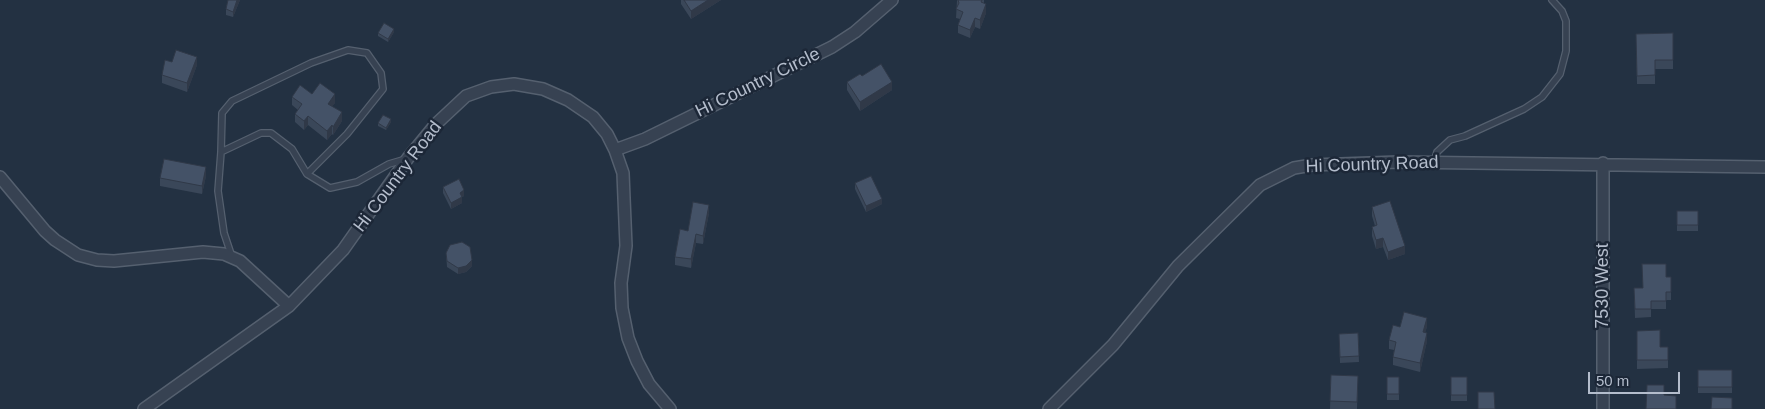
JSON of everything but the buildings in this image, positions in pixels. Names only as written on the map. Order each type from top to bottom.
[{"type":"street","name":"Hi Country Circle","points":[[615,150],[645,139],[832,46],[855,32],[892,0]]},
{"type":"street","name":"Hi Country Road","points":[[144,409],[288,306],[343,250],[408,158],[436,124],[466,96],[491,87],[514,84],[543,89],[568,100],[593,117],[607,134],[615,150],[623,173],[626,246],[621,283],[622,308],[628,338],[649,384],[670,409]]},
{"type":"street","name":"Hi Country Road","points":[[1049,409],[1112,345],[1178,266],[1260,185],[1294,168],[1312,165],[1434,162],[1603,163],[1765,167]]},
{"type":"street","name":"7530 West","points":[[1603,163],[1603,409]]},
{"type":"street","points":[[0,177],[45,231],[60,244],[78,255],[97,260],[114,261],[203,252],[232,258],[240,261],[288,306]]},
{"type":"lane","points":[[1434,162],[1437,152],[1450,140],[1465,136],[1524,109],[1542,97],[1560,74],[1566,51],[1566,22],[1562,11],[1552,0]]},
{"type":"lane","points":[[232,258],[224,233],[218,191],[222,113],[232,101],[320,60],[348,50],[366,54],[381,73],[383,89],[347,134],[307,174]]},
{"type":"lane","points":[[220,152],[261,132],[271,132],[292,149],[307,174],[330,188],[357,182],[389,164],[408,158]]}]
